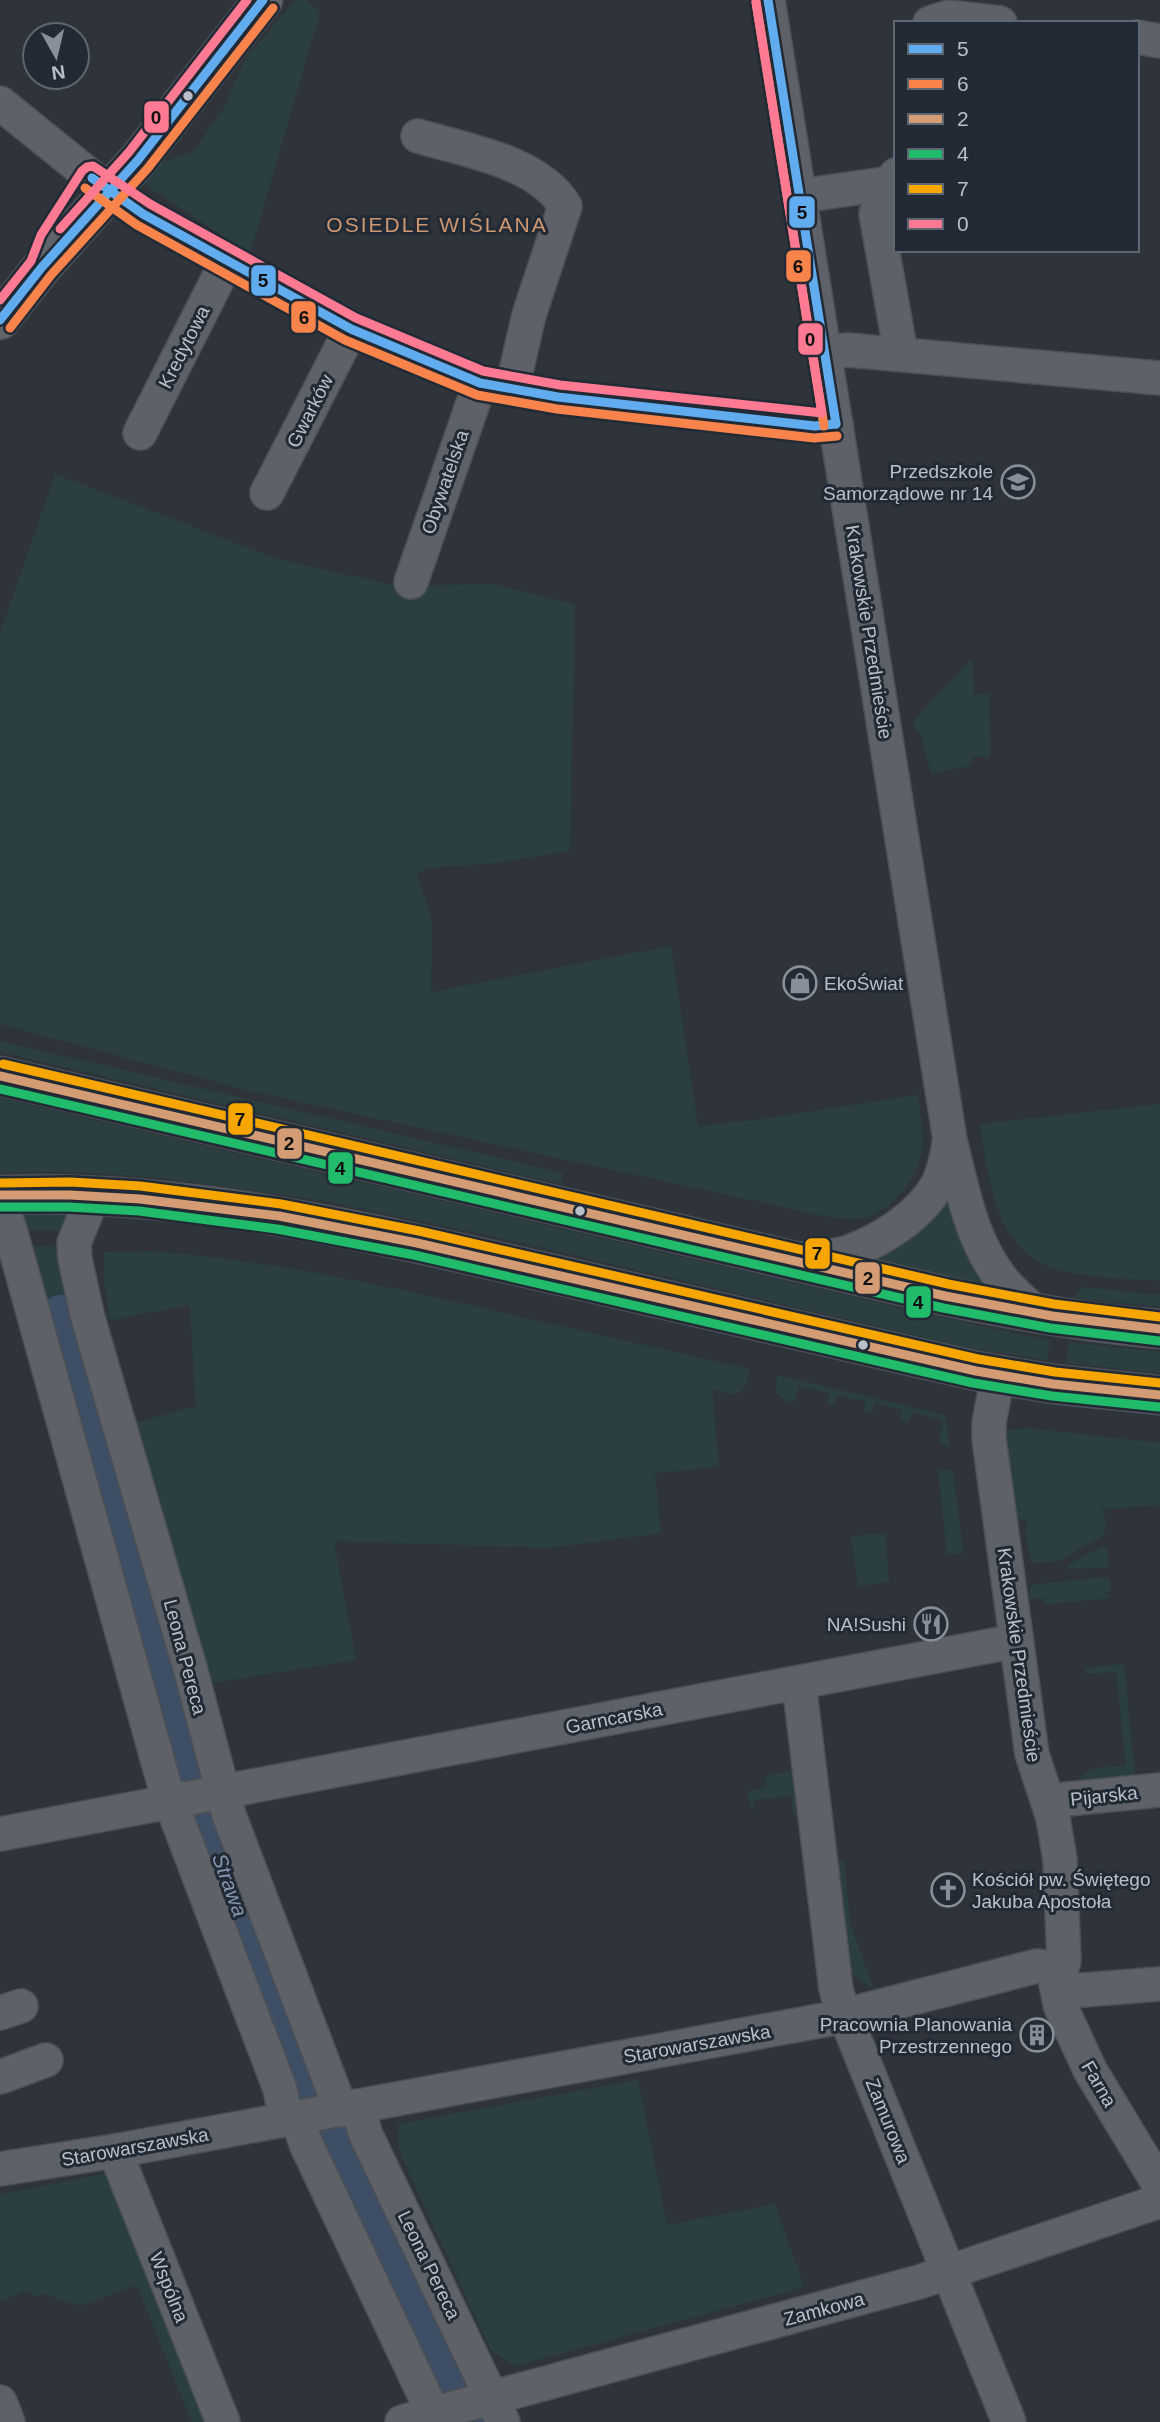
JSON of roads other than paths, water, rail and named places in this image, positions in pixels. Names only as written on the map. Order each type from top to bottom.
[{"type":"main road","points":[[0,320],[42,267],[234,0]]},
{"type":"main road","points":[[101,185],[263,0]]},
{"type":"main road","points":[[0,1076],[788,1261],[1038,1315],[1096,1324],[1160,1329]]},
{"type":"main road","points":[[0,1195],[93,1196],[165,1202],[291,1219],[477,1257],[998,1375],[1053,1384],[1160,1395]]},
{"type":"street","name":"Krakowskie Przedmieście","points":[[768,0],[950,1140],[970,1219],[986,1254],[1001,1278],[1038,1315]]},
{"type":"street","points":[[936,21],[948,17],[983,21]]},
{"type":"street","points":[[1139,37],[1160,41]]},
{"type":"street","points":[[0,103],[101,185],[143,214],[351,329],[496,386],[558,397],[794,424],[836,424]]},
{"type":"street","points":[[418,136],[500,160],[550,186],[565,206],[529,315],[496,386]]},
{"type":"street","points":[[800,196],[894,179]]},
{"type":"street","points":[[894,179],[882,196],[876,214],[901,354]]},
{"type":"street","name":"Kredytowa","points":[[140,433],[227,261]]},
{"type":"street","name":"Gwarków","points":[[267,493],[351,329]]},
{"type":"street","points":[[825,352],[848,349],[1160,378]]},
{"type":"street","name":"Obywatelska","points":[[411,582],[496,386]]},
{"type":"street","name":"Krakowskie Przedmieście","points":[[788,1261],[830,1257],[848,1252],[880,1237],[908,1217],[932,1193],[939,1181],[950,1140]]},
{"type":"street","name":"Leona Pereca","points":[[93,1196],[74,1243],[85,1307],[190,1668],[198,1798],[280,2089],[366,2135],[473,2408]]},
{"type":"street","name":"Leona Pereca","points":[[0,1205],[9,1226],[137,1689],[282,1957],[321,2113],[306,2144],[473,2408]]},
{"type":"street","name":"Krakowskie Przedmieście","points":[[998,1375],[988,1435],[1032,1754],[1056,1832],[1063,1906],[1064,1961],[1059,1975]]},
{"type":"street","name":"Garncarska","points":[[0,1833],[198,1798],[1016,1642]]},
{"type":"street","name":"Zamurowa","points":[[799,1683],[836,1989],[844,2016],[1009,2422]]},
{"type":"street","name":"Pijarska","points":[[1048,1801],[1160,1790]]},
{"type":"street","name":"Starowarszawska","points":[[0,2169],[115,2151],[844,2016],[1037,1966],[1059,1975],[1071,1988],[1083,1990],[1160,1984]]},
{"type":"street","name":"Farna","points":[[1059,1975],[1056,1984],[1059,2002],[1071,2032],[1090,2070],[1160,2186]]},
{"type":"street","points":[[0,2077],[46,2060]]},
{"type":"street","name":"Wspólna","points":[[115,2151],[223,2422]]},
{"type":"street","name":"Zamkowa","points":[[402,2422],[473,2408],[823,2309],[949,2271],[1160,2201]]},
{"type":"street","points":[[0,2402],[8,2422]]},
{"type":"waterway","name":"Strawa","points":[[61,1318],[208,1826],[297,2066],[452,2380],[476,2422]]},
{"type":"place","name":"Przedszkole Samorządowe nr 14","points":[[1018,482]]},
{"type":"place","name":"EkoŚwiat","points":[[800,983]]},
{"type":"place","name":"NA!Sushi","points":[[931,1624]]},
{"type":"place","name":"Kościół pw. Świętego Jakuba Apostoła","points":[[948,1890]]},
{"type":"place","name":"Pracownia Planowania Przestrzennego","points":[[1037,2035]]},
{"type":"district","name":"OSIEDLE WIŚLANA","points":[[437,224]]}]
